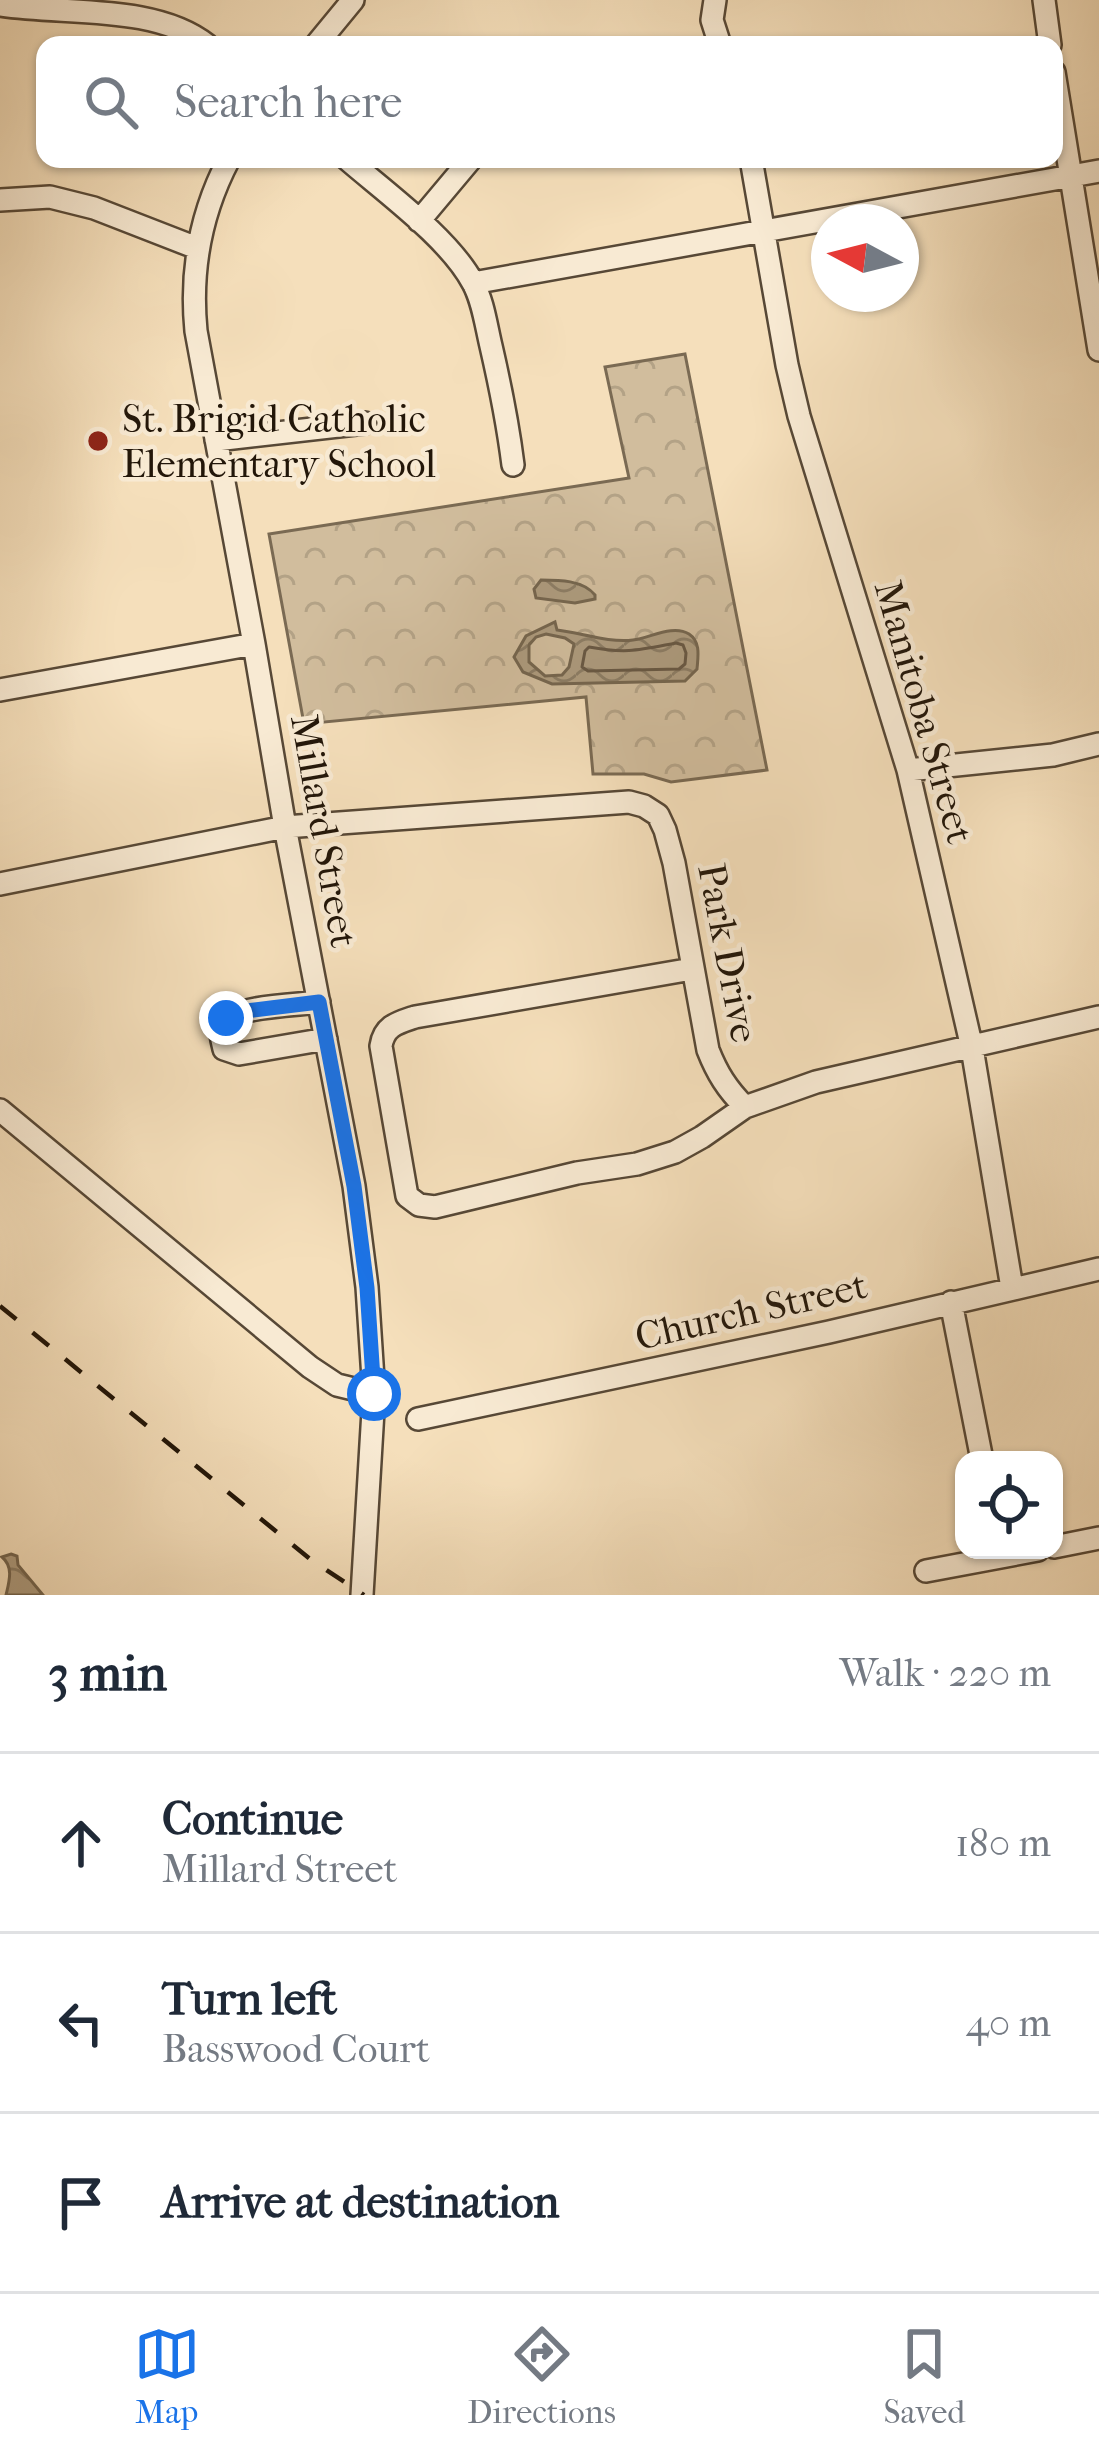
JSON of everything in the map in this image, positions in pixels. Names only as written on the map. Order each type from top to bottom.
[{"type":"street","points":[[323,36],[353,0]]},
{"type":"street","points":[[715,0],[712,20],[717,36]]},
{"type":"street","points":[[1044,0],[1049,36]]},
{"type":"street","points":[[0,5],[146,17],[179,26],[194,36]]},
{"type":"street","points":[[1063,127],[1099,350]]},
{"type":"street","name":"Millard Street","points":[[225,168],[211,196],[197,248],[192,295],[284,827],[359,1219],[374,1394],[362,1595]]},
{"type":"street","points":[[357,168],[419,221],[473,284],[497,372],[513,465]]},
{"type":"street","points":[[419,221],[463,168]]},
{"type":"street","name":"Manitoba Street","points":[[753,168],[800,416],[908,770],[972,1048],[1012,1288]]},
{"type":"street","points":[[473,284],[1099,171]]},
{"type":"street","points":[[0,200],[50,197],[94,208],[197,248]]},
{"type":"street","points":[[216,440],[365,423]]},
{"type":"street","points":[[0,690],[254,644]]},
{"type":"street","points":[[908,770],[1053,755],[1099,744]]},
{"type":"street","name":"Park Drive","points":[[284,827],[628,802],[644,806],[658,815],[674,863],[701,1020],[716,1072],[745,1107],[816,1082],[1099,1017]]},
{"type":"street","points":[[0,884],[284,827]]},
{"type":"street","points":[[692,969],[391,1025],[381,1046],[407,1196],[419,1205],[435,1207],[637,1164],[675,1152],[745,1107]]},
{"type":"street","points":[[319,1002],[238,1012],[226,1018],[220,1031],[224,1048],[239,1054],[326,1039]]},
{"type":"street","points":[[0,1110],[310,1367],[337,1385],[374,1394]]},
{"type":"street","name":"Church Street","points":[[418,1419],[830,1332],[1099,1269]]},
{"type":"street","points":[[951,1302],[980,1451]]},
{"type":"street","points":[[1063,1545],[1099,1538]]},
{"type":"street","points":[[926,1571],[976,1559]]},
{"type":"green space","points":[[685,354],[767,770],[671,782],[644,774],[593,774],[586,697],[304,724],[269,534],[629,478],[605,367]]},
{"type":"water","points":[[541,580],[577,584],[590,590],[595,599],[575,603],[536,598],[534,589]]},
{"type":"water","points":[[555,622],[557,630],[614,640],[683,631],[695,641],[697,669],[685,681],[552,684],[523,672],[514,657],[526,636]],"holes":[[[536,637],[565,638],[574,644],[569,667],[562,675],[545,676],[529,662],[529,645]]]},
{"type":"water","points":[[11,1554],[43,1595],[6,1595],[9,1570],[2,1557]]},
{"type":"railway","points":[[0,1306],[310,1559],[364,1595]]},
{"type":"place","name":"St. Brigid Catholic Elementary School","points":[[98,441]]},
{"type":"route","points":[[226,1018],[238,1012],[319,1002],[354,1186],[374,1394]]}]
